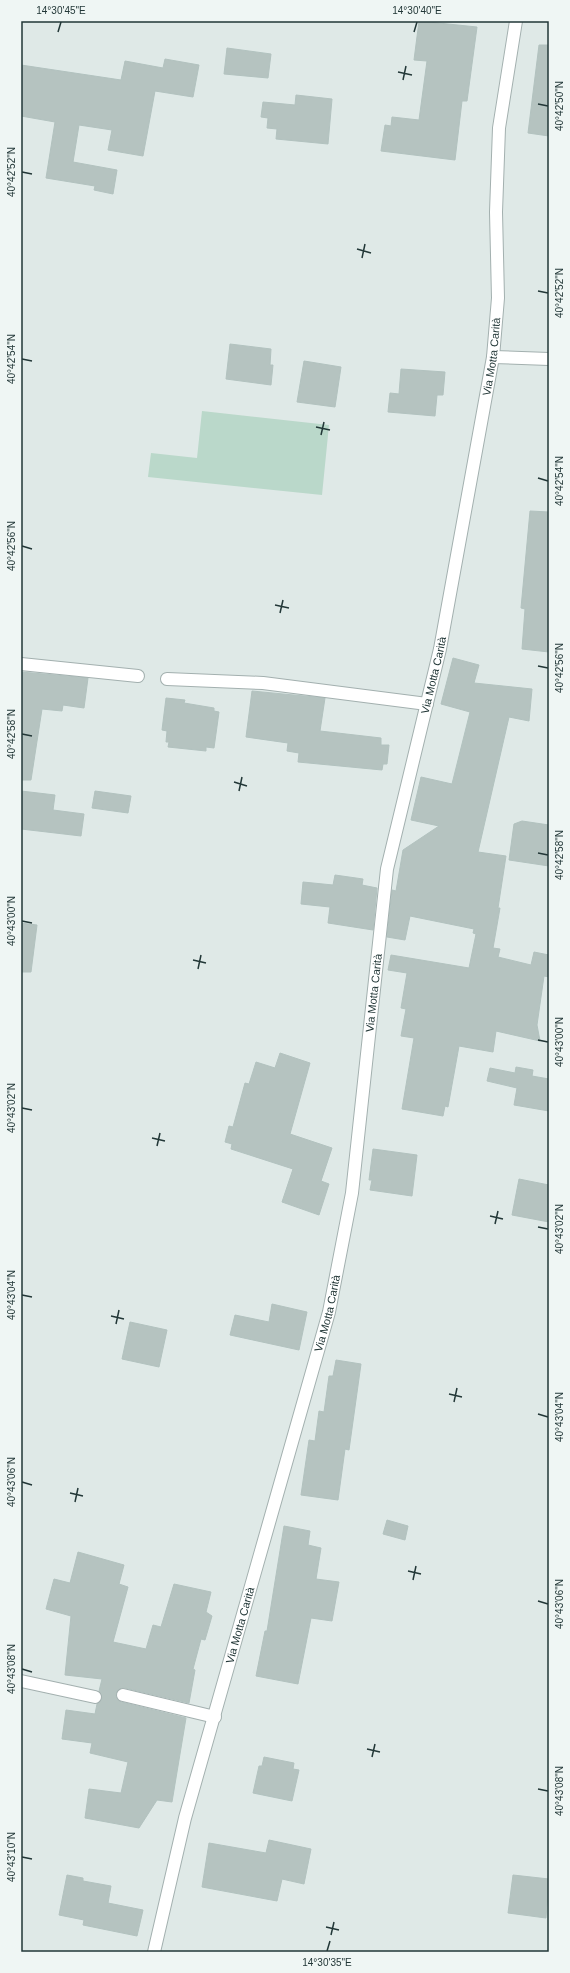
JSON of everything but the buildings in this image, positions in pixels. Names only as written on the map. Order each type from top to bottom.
[{"type":"street","name":"Via Motta Carità","points":[[154,1952],[185,1818],[215,1717],[329,1312],[352,1192],[387,869],[440,649],[493,357],[498,298],[496,212],[499,128],[516,21]]},
{"type":"street","points":[[493,357],[549,359]]},
{"type":"street","points":[[21,664],[138,676]]},
{"type":"street","points":[[167,679],[263,683],[427,704]]},
{"type":"street","points":[[21,1681],[95,1697]]},
{"type":"street","points":[[123,1695],[215,1717]]},
{"type":"green space","points":[[202,411],[329,425],[322,495],[148,477],[151,453],[197,458]]}]
